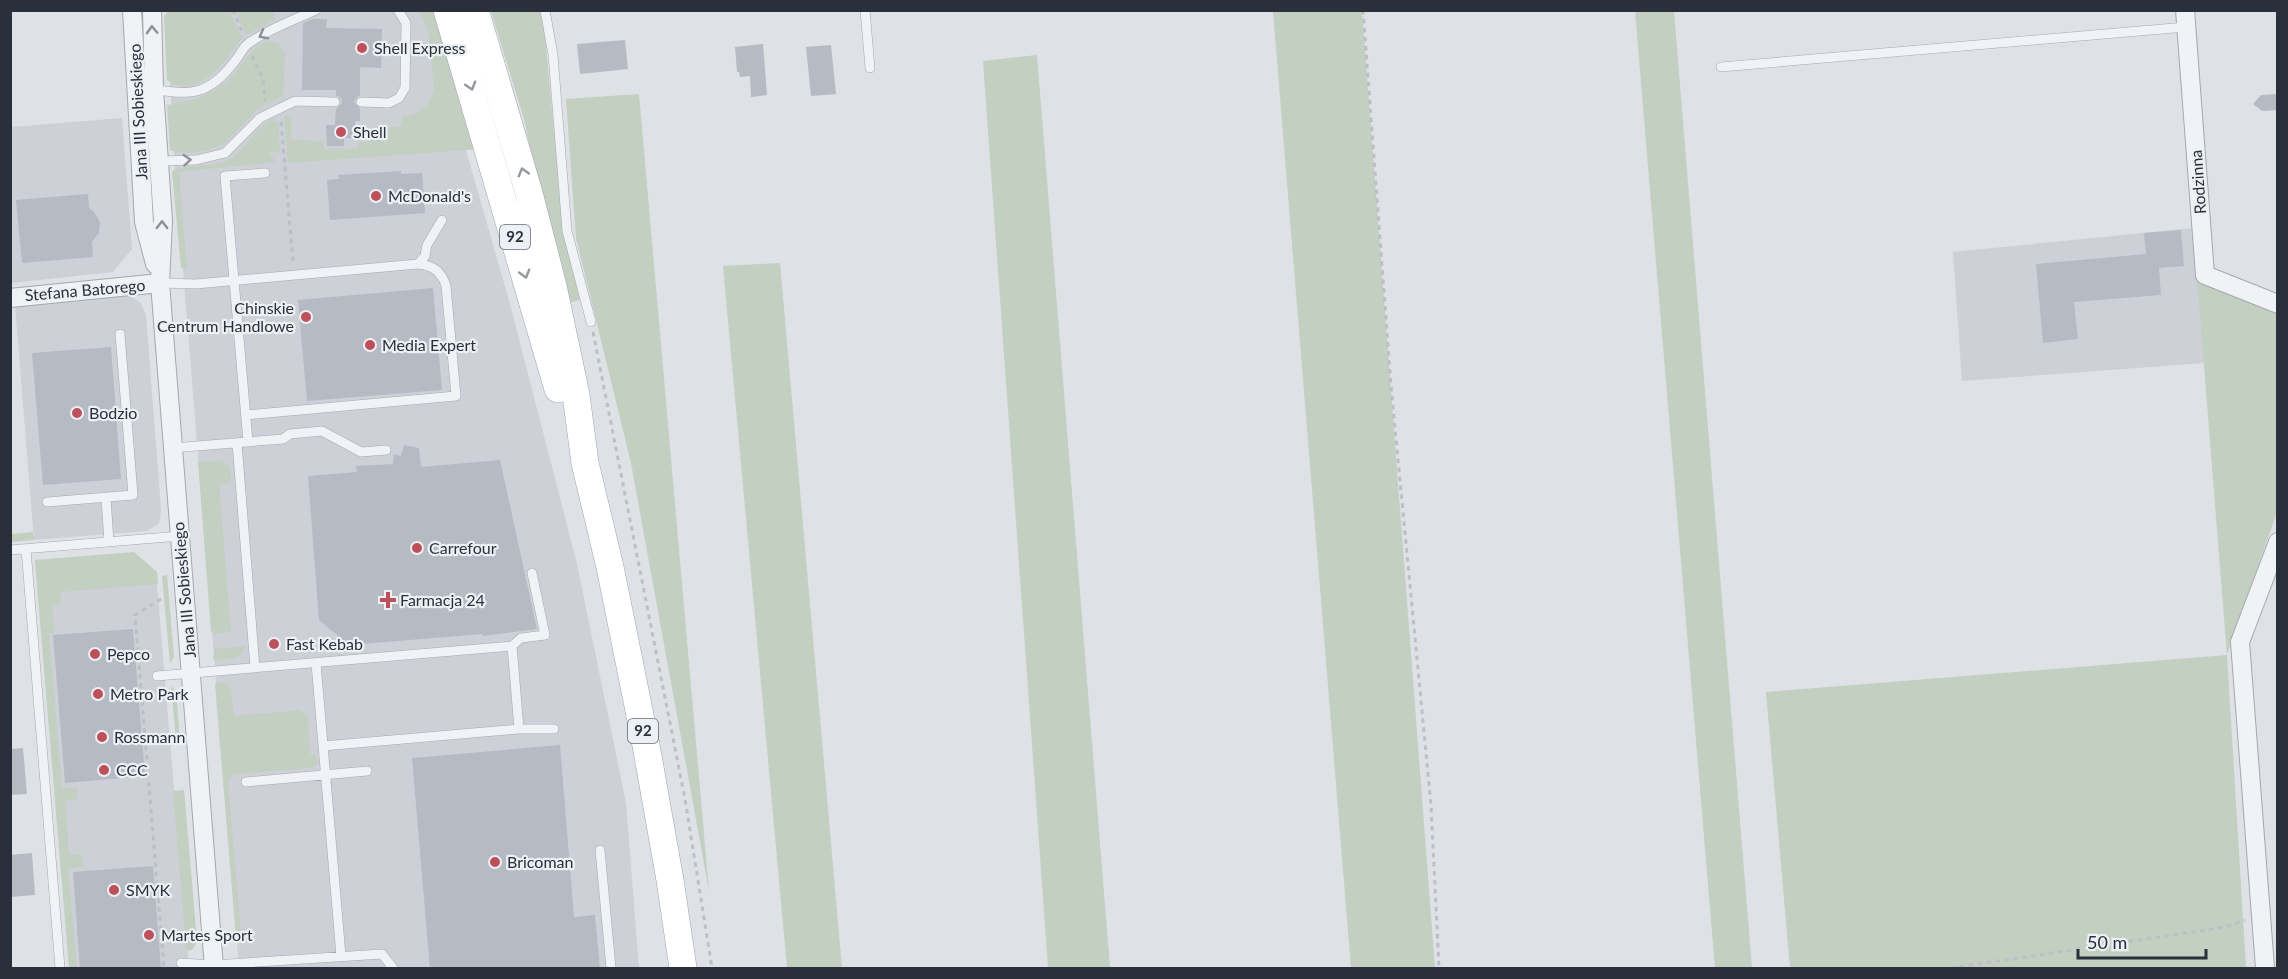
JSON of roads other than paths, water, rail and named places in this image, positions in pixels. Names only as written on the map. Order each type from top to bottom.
[{"type":"main road","name":"92","points":[[447,10],[570,428],[585,463]]},
{"type":"main road","name":"92","points":[[475,10],[507,113],[547,259],[576,395],[585,463],[634,684],[683,967]]},
{"type":"street","name":"Jana III Sobieskiego","points":[[132,10],[144,222],[160,283]]},
{"type":"street","name":"Jana III Sobieskiego","points":[[152,10],[154,89],[163,221],[160,283],[214,967]]},
{"type":"street","name":"Rodzinna","points":[[2186,19],[2205,275],[2277,304]]},
{"type":"street","name":"Stefana Batorego","points":[[10,298],[160,283]]},
{"type":"street","points":[[2265,969],[2269,915],[2240,642],[2277,542]]},
{"type":"lane","points":[[154,89],[182,94],[210,86],[225,74],[247,44],[316,10]]},
{"type":"lane","points":[[361,102],[389,103],[399,98],[405,88],[406,23],[398,10]]},
{"type":"lane","points":[[545,10],[553,55],[567,231],[591,322]]},
{"type":"lane","points":[[865,10],[870,68]]},
{"type":"lane","points":[[1721,67],[2186,19]]},
{"type":"lane","points":[[136,74],[145,99],[148,141],[159,162],[196,160],[225,153],[260,118],[295,101],[335,102]]},
{"type":"lane","points":[[248,442],[225,176],[265,173]]},
{"type":"lane","points":[[418,264],[425,256],[427,245],[442,220]]},
{"type":"lane","points":[[160,283],[196,284],[418,264],[436,270],[445,282],[456,396],[246,415]]},
{"type":"lane","points":[[47,502],[133,495],[120,334]]},
{"type":"lane","points":[[172,448],[283,439],[290,434],[322,431],[361,453],[386,450]]},
{"type":"lane","points":[[237,443],[255,668]]},
{"type":"lane","points":[[106,498],[109,542]]},
{"type":"lane","points":[[10,550],[180,536]]},
{"type":"lane","points":[[26,549],[60,969]]},
{"type":"lane","points":[[157,676],[512,646],[520,638],[545,635],[532,573]]},
{"type":"lane","points":[[512,646],[519,729]]},
{"type":"lane","points":[[316,663],[341,956]]},
{"type":"lane","points":[[323,746],[519,729],[554,729]]},
{"type":"lane","points":[[246,782],[367,771]]},
{"type":"lane","points":[[600,850],[611,969]]},
{"type":"lane","points":[[181,963],[214,967],[382,954],[393,969]]},
{"type":"place","name":"Shell Express","points":[[362,48]]},
{"type":"place","name":"Shell","points":[[341,132]]},
{"type":"place","name":"McDonald's","points":[[376,196]]},
{"type":"place","name":"Chinskie Centrum Handlowe","points":[[306,317]]},
{"type":"place","name":"Media Expert","points":[[370,345]]},
{"type":"place","name":"Bodzio","points":[[77,413]]},
{"type":"place","name":"Carrefour","points":[[417,548]]},
{"type":"place","name":"Farmacja 24","points":[[388,600]]},
{"type":"place","name":"Fast Kebab","points":[[274,644]]},
{"type":"place","name":"Pepco","points":[[95,654]]},
{"type":"place","name":"Metro Park","points":[[98,694]]},
{"type":"place","name":"Rossmann","points":[[102,737]]},
{"type":"place","name":"CCC","points":[[104,770]]},
{"type":"place","name":"Bricoman","points":[[495,862]]},
{"type":"place","name":"SMYK","points":[[114,890]]},
{"type":"place","name":"Martes Sport","points":[[149,935]]}]
